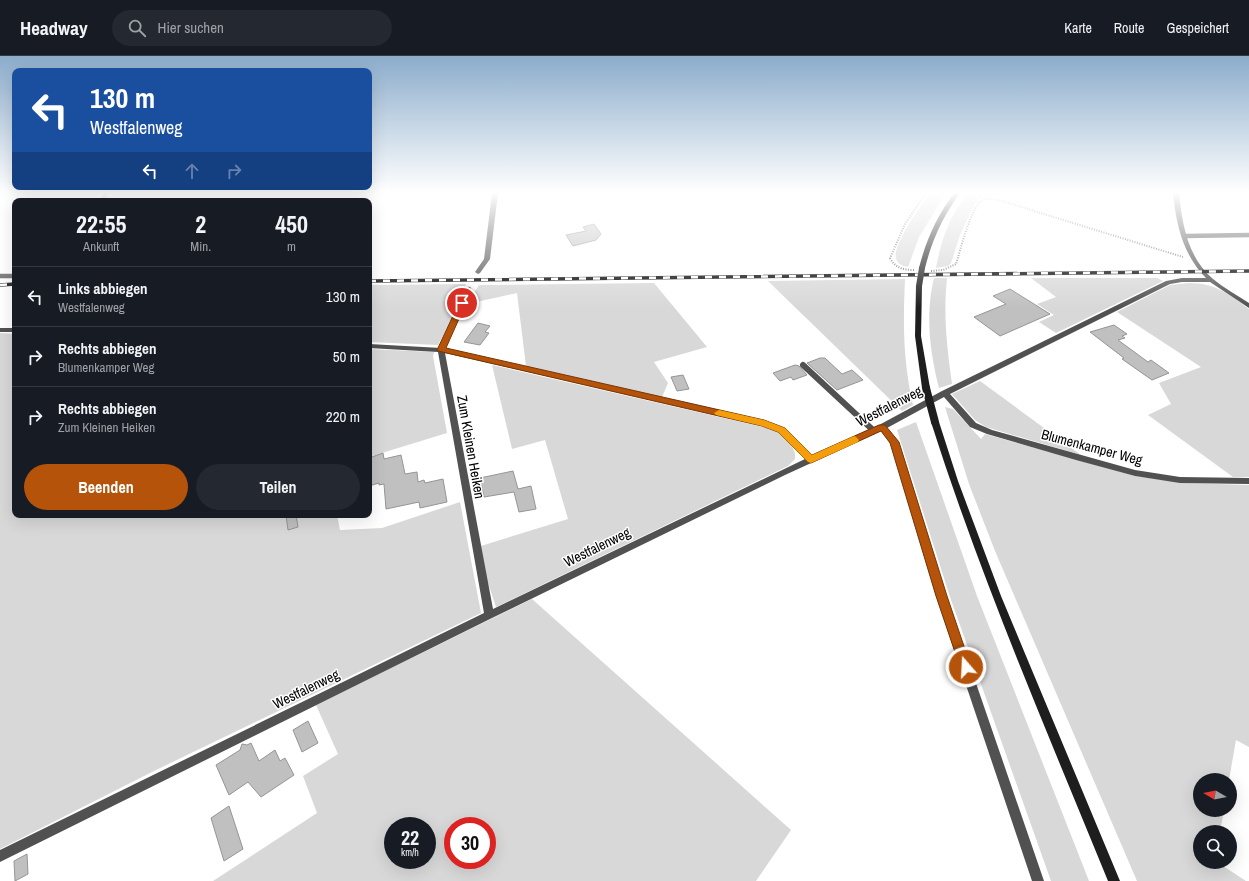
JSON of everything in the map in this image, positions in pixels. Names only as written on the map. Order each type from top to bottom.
[{"type":"main road","points":[[933,232],[929,240],[922,270],[918,336],[926,388],[934,422],[953,483],[978,550],[1114,881]]},
{"type":"street","points":[[478,272],[487,259],[490,232]]},
{"type":"street","points":[[1183,232],[1195,260],[1211,280],[1249,306]]},
{"type":"street","name":"Westfalenweg","points":[[0,856],[489,615],[878,429],[945,393],[1168,282],[1182,280],[1211,280]]},
{"type":"street","points":[[0,330],[12,330]]},
{"type":"street","points":[[372,346],[441,350],[764,423],[782,430],[811,460]]},
{"type":"street","name":"Zum Kleinen Heiken","points":[[441,350],[489,615]]},
{"type":"street","name":"Blumenkamper Weg","points":[[945,393],[972,425],[990,432],[1076,457],[1135,473],[1172,479],[1249,481]]},
{"type":"street","points":[[878,429],[894,442],[941,596],[1038,881]]},
{"type":"lane","points":[[1184,236],[1249,235]]},
{"type":"lane","points":[[0,276],[12,276]]},
{"type":"lane","points":[[441,350],[469,289]]},
{"type":"lane","points":[[803,366],[878,429]]},
{"type":"path","points":[[901,232],[890,258],[896,267],[905,270],[943,270],[956,264],[966,232]]},
{"type":"path","points":[[1099,232],[1195,260]]},
{"type":"shaded area","points":[[905,232],[922,232],[908,267],[899,263],[896,258],[898,244]]},
{"type":"shaded area","points":[[946,232],[962,232],[951,263],[948,266],[936,268],[941,248]]},
{"type":"shaded area","points":[[934,278],[947,278],[945,305],[946,331],[952,384],[939,388],[933,361],[929,320],[931,292]]},
{"type":"shaded area","points":[[1031,278],[1157,278],[1163,281],[1056,333],[1039,322],[1054,315],[1037,304],[1056,297]]},
{"type":"shaded area","points":[[905,279],[904,342],[907,373],[913,405],[902,411],[768,281]]},
{"type":"shaded area","points":[[654,283],[707,347],[654,362],[668,383],[662,397],[526,366],[517,293],[467,304],[479,285]]},
{"type":"shaded area","points":[[1189,283],[1207,285],[1221,290],[1249,309],[1249,477],[1233,477],[1148,415],[1171,404],[1159,383],[1201,367],[1117,312],[1170,285]]},
{"type":"shaded area","points":[[466,284],[460,303],[438,345],[372,342],[372,285]]},
{"type":"shaded area","points":[[0,333],[12,334],[12,518],[338,518],[340,530],[382,528],[460,502],[481,613],[154,771],[0,849]]},
{"type":"shaded area","points":[[372,349],[434,352],[433,356],[447,433],[372,456]]},
{"type":"shaded area","points":[[492,365],[776,430],[792,447],[795,459],[788,466],[496,607],[486,577],[481,546],[568,519],[545,440],[512,449]]},
{"type":"shaded area","points":[[980,381],[1081,455],[986,427],[975,420],[952,394]]},
{"type":"shaded area","points":[[945,407],[953,409],[981,439],[985,434],[1135,476],[1186,483],[1249,485],[1249,747],[1236,740],[1230,773],[1193,773],[1193,817],[1223,817],[1221,825],[1193,825],[1193,869],[1228,869],[1246,881],[1137,881],[995,551],[969,484]]},
{"type":"shaded area","points":[[916,422],[977,596],[1089,881],[1051,881],[950,597],[897,430]]},
{"type":"shaded area","points":[[532,599],[791,830],[756,881],[213,881],[317,813],[303,776],[338,754],[316,705]]},
{"type":"building","points":[[584,232],[599,232],[601,234],[596,240],[573,246],[566,235]]},
{"type":"building","points":[[1010,289],[1050,314],[1000,336],[974,317],[1006,304],[993,296]]},
{"type":"building","points":[[478,323],[490,326],[485,332],[489,333],[480,345],[464,342]]},
{"type":"building","points":[[1114,325],[1127,334],[1122,336],[1125,338],[1118,340],[1148,362],[1151,360],[1169,373],[1152,380],[1122,359],[1124,358],[1090,332]]},
{"type":"building","points":[[820,358],[825,358],[842,374],[852,370],[863,380],[837,390],[807,363]]},
{"type":"building","points":[[795,365],[799,366],[807,375],[793,380],[791,377],[780,381],[773,373]]},
{"type":"building","points":[[683,375],[689,389],[677,391],[671,377]]},
{"type":"building","points":[[383,453],[384,459],[401,455],[405,474],[417,472],[418,482],[424,480],[425,483],[443,479],[447,502],[420,508],[419,502],[386,509],[384,484],[379,485],[379,483],[372,485],[372,457]]},
{"type":"building","points":[[513,471],[518,489],[531,486],[536,509],[519,512],[514,492],[484,497],[480,478]]},
{"type":"building","points":[[286,518],[296,518],[298,527],[288,530]]},
{"type":"building","points":[[308,721],[318,743],[302,752],[293,730]]},
{"type":"building","points":[[251,743],[259,761],[275,750],[280,761],[285,758],[294,775],[261,797],[248,782],[229,795],[216,765],[240,750],[242,744],[247,745]]},
{"type":"building","points":[[229,806],[243,849],[224,861],[211,818]]},
{"type":"building","points":[[27,854],[28,874],[15,881],[14,861]]},
{"type":"railway","points":[[372,281],[1249,271]]},
{"type":"railway","points":[[0,285],[12,284]]},
{"type":"slow traffic","points":[[719,413],[764,423],[782,430],[811,460],[855,440]]},
{"type":"route","points":[[462,303],[441,350],[764,423],[782,430],[811,460],[882,427],[891,436],[894,442],[941,596],[966,667]]}]
